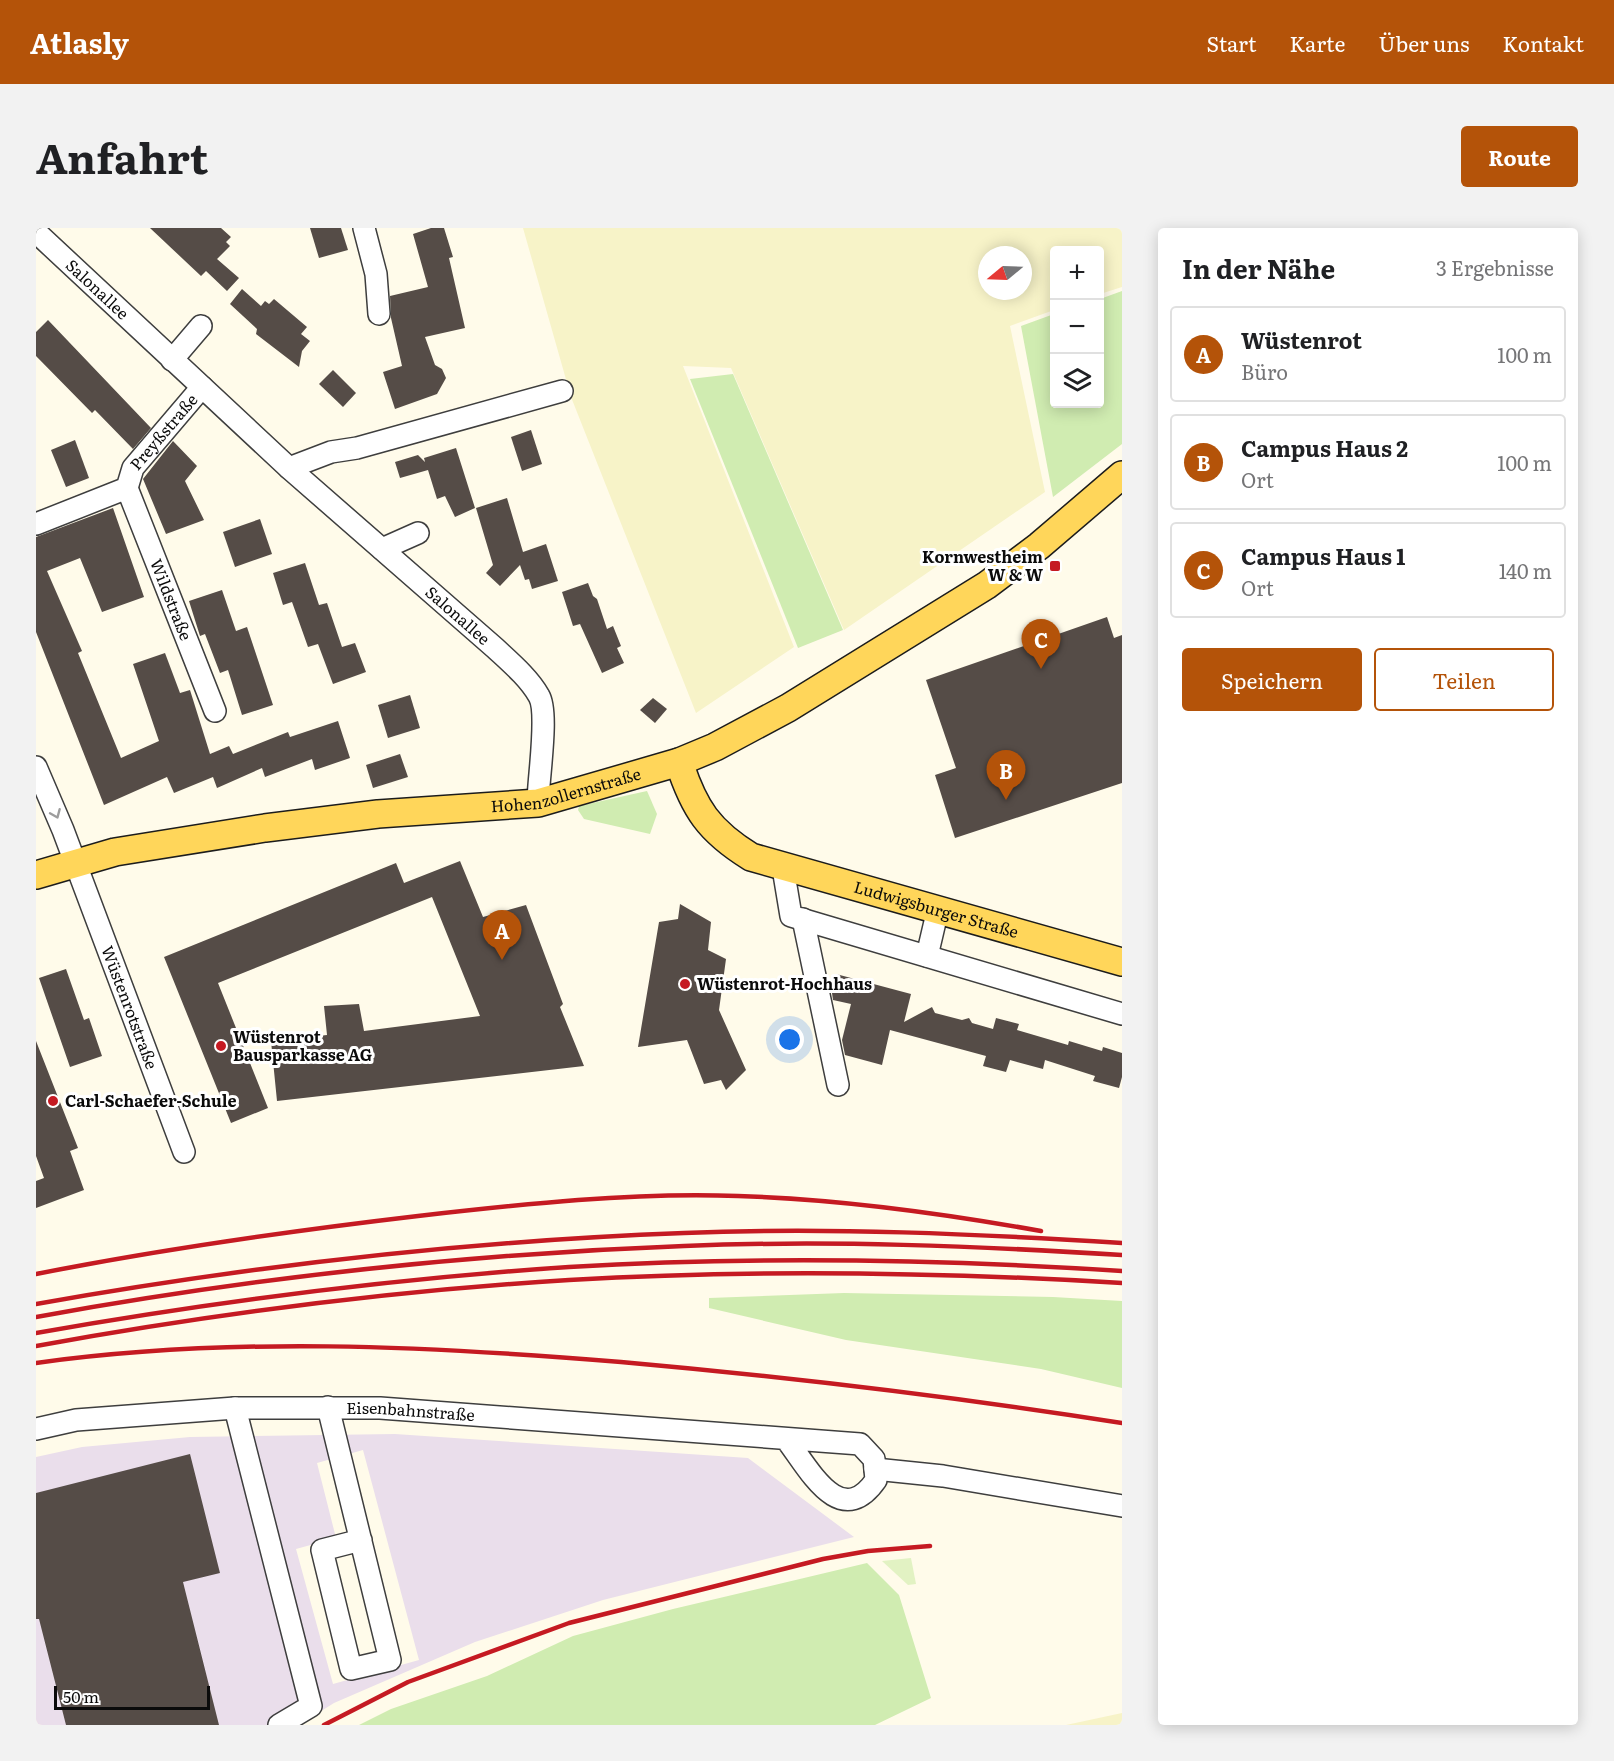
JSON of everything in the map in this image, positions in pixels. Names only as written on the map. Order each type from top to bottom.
[{"type":"main road","name":"Hohenzollernstraße","points":[[36,875],[115,852],[287,825],[378,814],[530,804],[584,792],[679,762],[715,747],[883,651],[987,585],[1039,546],[1122,475]]},
{"type":"main road","name":"Ludwigsburger Straße","points":[[679,762],[705,822],[728,843],[751,857],[783,868],[938,909],[1122,962]]},
{"type":"street","points":[[364,228],[376,274],[379,314]]},
{"type":"street","name":"Salonallee","points":[[36,232],[290,468],[495,648],[540,697],[544,717],[539,763],[530,804]]},
{"type":"street","points":[[172,360],[201,326]]},
{"type":"street","name":"Preyßstraße","points":[[36,524],[127,488],[133,468],[202,387]]},
{"type":"street","points":[[290,468],[332,452],[357,448],[562,391]]},
{"type":"street","name":"Wildstraße","points":[[127,488],[215,711]]},
{"type":"street","points":[[382,549],[418,533]]},
{"type":"street","name":"Wüstenrotstraße","points":[[36,767],[75,863],[184,1152]]},
{"type":"street","points":[[783,868],[791,916],[1122,1014]]},
{"type":"street","points":[[927,956],[938,909]]},
{"type":"street","points":[[803,919],[838,1085]]},
{"type":"street","points":[[328,1407],[361,1540],[390,1660],[351,1670],[322,1550],[361,1540]]},
{"type":"street","points":[[235,1408],[311,1706],[279,1725]]},
{"type":"street","name":"Eisenbahnstraße","points":[[36,1429],[76,1420],[235,1408],[380,1408],[860,1444],[874,1459],[875,1470]]},
{"type":"street","points":[[786,1438],[822,1488],[839,1499],[853,1499],[867,1492],[876,1480],[875,1470],[943,1476],[1122,1506]]},
{"type":"shaded area","points":[[523,228],[1122,228],[1122,287],[1104,293],[1104,246],[1050,246],[1050,311],[1010,326],[1045,492],[844,630],[731,368],[683,366],[794,647],[696,713],[571,397]]},
{"type":"shaded area","points":[[395,1434],[748,1458],[854,1537],[603,1600],[475,1642],[334,1703],[299,1725],[36,1725],[36,1457],[82,1447],[190,1437]],"holes":[[[363,1450],[419,1660],[333,1684],[296,1549],[336,1538],[317,1463]]]},
{"type":"shaded area","points":[[1122,1713],[1122,1725],[1066,1725]]},
{"type":"green space","points":[[1122,291],[1122,444],[1053,497],[1021,326],[1050,315],[1050,408],[1104,408],[1104,298]]},
{"type":"green space","points":[[733,374],[843,630],[798,648],[690,379]]},
{"type":"green space","points":[[647,791],[657,814],[650,834],[584,819],[578,810],[579,806]]},
{"type":"green space","points":[[844,1293],[1053,1297],[1122,1301],[1122,1388],[1041,1369],[846,1340],[709,1308],[709,1298]]},
{"type":"green space","points":[[911,1558],[916,1584],[908,1585],[882,1561]]},
{"type":"green space","points":[[867,1563],[899,1595],[931,1698],[875,1725],[359,1725],[391,1709],[487,1676],[573,1636],[673,1609]]},
{"type":"building","points":[[150,228],[221,228],[231,237],[226,242],[230,246],[217,259],[239,278],[227,291],[206,271],[201,276]]},
{"type":"building","points":[[310,228],[341,228],[348,250],[319,258]]},
{"type":"building","points":[[431,228],[444,228],[453,257],[449,258],[465,328],[425,337],[435,365],[442,369],[446,378],[437,394],[395,409],[383,372],[402,366],[391,318],[390,296],[428,287],[413,234]]},
{"type":"building","points":[[242,289],[261,306],[265,301],[269,304],[274,299],[307,327],[301,334],[310,341],[302,351],[299,367],[256,334],[257,329],[230,304]]},
{"type":"building","points":[[48,320],[151,428],[133,449],[95,410],[92,413],[36,356],[36,332]]},
{"type":"building","points":[[333,370],[356,393],[343,407],[319,384]]},
{"type":"building","points":[[531,430],[542,464],[522,471],[511,437]]},
{"type":"building","points":[[75,440],[89,478],[66,487],[51,450]]},
{"type":"building","points":[[173,441],[197,466],[185,481],[204,520],[166,534],[143,479]]},
{"type":"building","points":[[456,448],[475,508],[455,517],[445,496],[437,499],[428,470],[400,478],[395,462],[418,455],[425,462],[424,458]]},
{"type":"building","points":[[507,498],[523,552],[546,544],[558,581],[532,589],[529,579],[525,580],[520,565],[500,586],[486,573],[493,565],[476,508]]},
{"type":"building","points":[[113,508],[144,597],[102,612],[80,558],[47,571],[82,651],[78,653],[121,758],[159,741],[133,664],[165,653],[180,693],[190,690],[210,754],[229,746],[233,754],[288,732],[290,737],[338,721],[350,758],[315,770],[312,759],[265,777],[262,768],[217,788],[213,777],[174,793],[167,777],[104,805],[36,632],[36,537]]},
{"type":"building","points":[[260,519],[272,554],[235,567],[223,532]]},
{"type":"building","points":[[305,563],[319,605],[327,603],[342,647],[355,643],[366,672],[333,684],[318,644],[308,647],[292,602],[283,605],[273,573]]},
{"type":"building","points":[[588,583],[593,596],[597,599],[607,629],[613,626],[621,646],[617,648],[624,663],[602,673],[580,624],[573,626],[562,592]]},
{"type":"building","points":[[222,590],[236,631],[247,627],[273,705],[242,715],[228,670],[220,673],[205,634],[200,636],[189,601]]},
{"type":"building","points":[[1107,617],[1114,638],[1122,635],[1122,783],[955,838],[935,775],[956,768],[926,680]]},
{"type":"building","points":[[410,695],[420,728],[388,738],[378,705]]},
{"type":"building","points":[[653,698],[667,709],[655,723],[640,710]]},
{"type":"building","points":[[400,754],[408,777],[373,788],[366,765]]},
{"type":"building","points":[[460,861],[483,917],[526,905],[563,1004],[560,1007],[584,1066],[277,1101],[271,1041],[327,1035],[324,1006],[359,1004],[364,1031],[480,1016],[432,897],[218,983],[268,1108],[231,1123],[164,957],[396,863],[404,883]]},
{"type":"building","name":"Wüstenrot-Hochhaus","points":[[680,904],[711,922],[708,950],[726,959],[719,1010],[746,1070],[726,1090],[721,1080],[704,1084],[687,1040],[638,1047],[659,922],[678,919]]},
{"type":"building","points":[[66,969],[84,1020],[89,1018],[102,1056],[70,1067],[39,978]]},
{"type":"building","points":[[836,974],[911,994],[904,1022],[932,1007],[935,1013],[962,1020],[969,1018],[972,1023],[993,1029],[996,1018],[1019,1024],[1017,1030],[1068,1045],[1069,1041],[1102,1051],[1103,1047],[1122,1053],[1122,1077],[1119,1088],[1093,1081],[1095,1076],[1045,1060],[1043,1069],[1010,1060],[1006,1072],[983,1066],[986,1056],[890,1030],[882,1065],[845,1055],[842,1040],[851,1004],[833,1000]]},
{"type":"building","name":"Carl-Schaefer-Schule","points":[[36,1041],[78,1148],[70,1151],[84,1190],[36,1208],[36,1181],[44,1178],[36,1156]]},
{"type":"building","points":[[190,1454],[220,1573],[183,1582],[219,1725],[66,1725],[39,1619],[36,1619],[36,1493]]},
{"type":"railway","points":[[36,1274],[227,1241],[322,1228],[498,1207],[618,1197],[698,1195],[815,1200],[966,1218],[1041,1231]]},
{"type":"railway","points":[[36,1304],[197,1278],[359,1257],[603,1237],[739,1231],[848,1231],[958,1234],[1122,1243]]},
{"type":"railway","points":[[36,1317],[197,1291],[358,1270],[602,1250],[739,1244],[848,1244],[1122,1255]]},
{"type":"railway","points":[[36,1333],[168,1311],[301,1293],[435,1278],[569,1267],[707,1261],[846,1260],[1122,1271]]},
{"type":"railway","points":[[36,1346],[301,1305],[435,1290],[569,1280],[707,1274],[846,1273],[984,1276],[1122,1283]]},
{"type":"railway","points":[[36,1363],[182,1349],[328,1346],[548,1356],[810,1381],[935,1396],[1122,1423]]},
{"type":"railway","points":[[324,1725],[408,1682],[569,1623],[823,1559],[868,1551],[930,1546]]},
{"type":"place","name":"Kornwestheim W & W","points":[[1055,566]]},
{"type":"place","name":"Campus Haus 1","points":[[1041,669]]},
{"type":"place","name":"Campus Haus 2","points":[[1006,800]]},
{"type":"place","name":"Wüstenrot","points":[[502,960]]},
{"type":"place","name":"Wüstenrot-Hochhaus","points":[[685,984]]},
{"type":"place","name":"Wüstenrot Bausparkasse AG","points":[[221,1046]]},
{"type":"place","name":"Carl-Schaefer-Schule","points":[[53,1101]]}]
